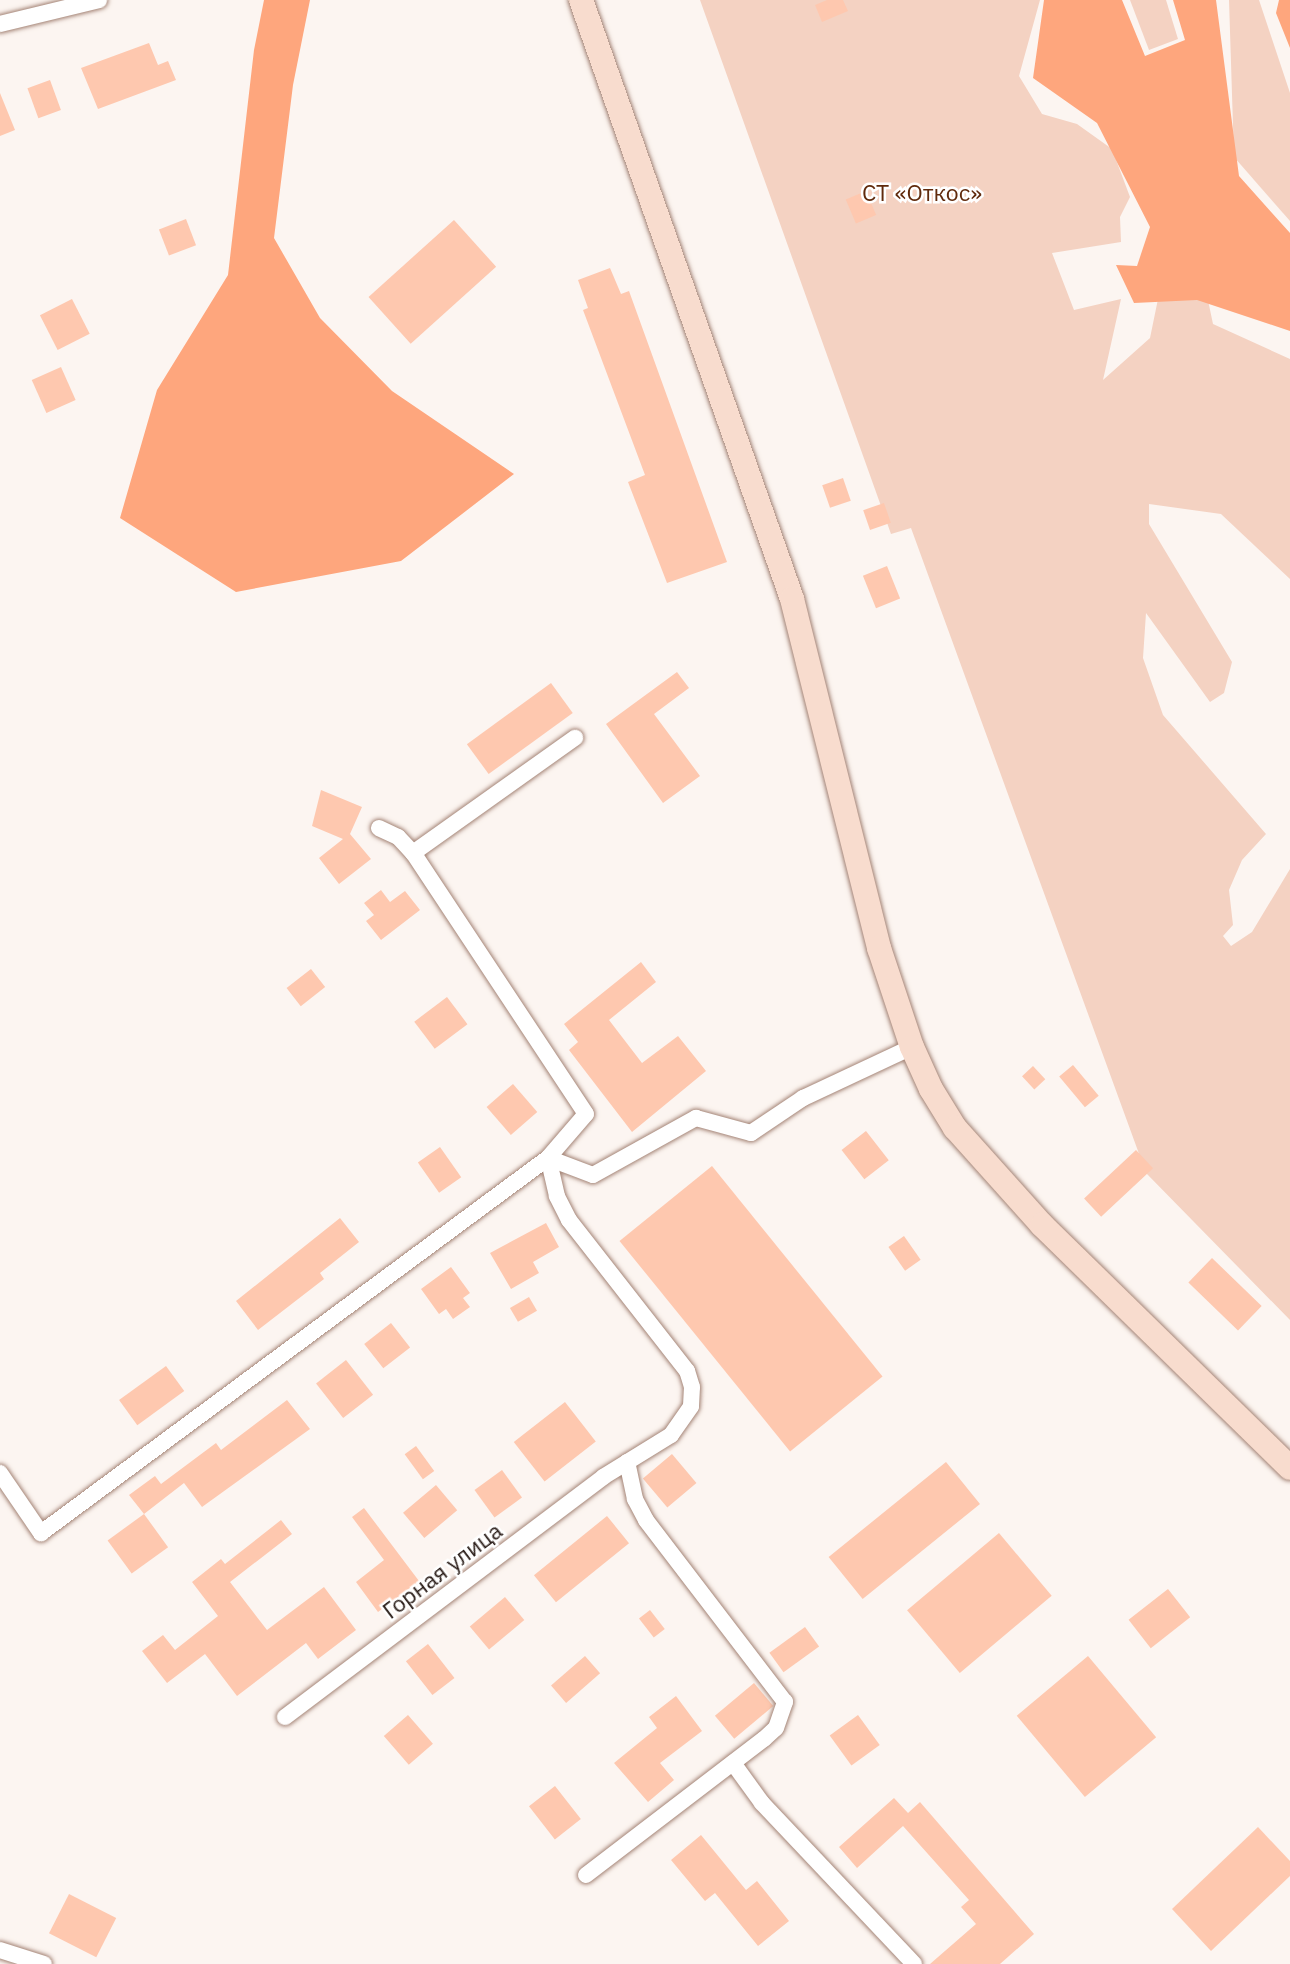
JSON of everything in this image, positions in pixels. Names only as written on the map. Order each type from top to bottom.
[{"type":"main road","points":[[580,0],[792,599],[879,947],[912,1047],[931,1089],[981,1159],[1290,1468]]},
{"type":"street","points":[[0,24],[99,0]]},
{"type":"street","points":[[413,853],[575,738]]},
{"type":"street","points":[[0,1473],[41,1532],[548,1158],[586,1114],[413,853],[398,837],[379,828]]},
{"type":"street","points":[[548,1158],[593,1175],[696,1118],[751,1133],[854,1071],[912,1047]]},
{"type":"street","name":"Горная улица","points":[[285,1717],[682,1423],[692,1387],[687,1371],[569,1220],[557,1196],[548,1158]]},
{"type":"street","points":[[586,1875],[776,1728],[785,1702],[646,1520],[635,1499],[627,1462]]},
{"type":"street","points":[[733,1763],[762,1803],[914,1964]]},
{"type":"street","points":[[0,1950],[44,1964]]},
{"type":"green space","name":"СТ «Откос»","points":[[700,0],[1040,0],[1019,76],[1042,114],[1077,124],[1112,149],[1130,197],[1120,217],[1121,242],[1052,253],[1074,310],[1121,299],[1103,380],[1150,338],[1166,260],[1201,267],[1213,324],[1290,359],[1290,579],[1221,514],[1149,504],[1149,524],[1232,662],[1224,693],[1210,702],[1146,613],[1143,658],[1163,715],[1266,834],[1242,860],[1229,890],[1233,925],[1223,936],[1231,946],[1252,932],[1290,869],[1290,1320],[1146,1173],[911,528],[891,534]]},
{"type":"green space","points":[[1130,0],[1166,0],[1178,39],[1149,50]]},
{"type":"green space","points":[[1229,0],[1259,0],[1290,93],[1290,221],[1234,157]]},
{"type":"shaded area","points":[[264,0],[310,0],[293,85],[274,238],[320,318],[392,391],[514,474],[401,561],[236,592],[120,518],[157,390],[228,275],[254,50]]},
{"type":"shaded area","points":[[1044,0],[1122,0],[1145,56],[1185,40],[1173,0],[1216,0],[1239,176],[1290,233],[1290,331],[1197,300],[1134,303],[1116,265],[1137,266],[1150,227],[1097,123],[1033,78]]},
{"type":"shaded area","points":[[1279,0],[1290,0],[1290,48],[1276,13]]},
{"type":"building","points":[[827,0],[843,0],[848,11],[822,22],[815,5]]},
{"type":"building","points":[[149,43],[158,65],[168,61],[176,80],[98,109],[81,68]]},
{"type":"building","points":[[50,80],[61,110],[38,118],[27,88]]},
{"type":"building","points":[[0,93],[15,130],[0,136]]},
{"type":"building","points":[[866,191],[876,215],[856,224],[846,200]]},
{"type":"building","points":[[186,219],[196,245],[169,256],[159,229]]},
{"type":"building","points":[[454,220],[496,267],[411,344],[369,297]]},
{"type":"building","points":[[610,268],[621,294],[629,291],[727,562],[667,583],[628,482],[645,475],[583,310],[588,308],[578,280]]},
{"type":"building","points":[[72,299],[90,334],[58,350],[40,315]]},
{"type":"building","points":[[61,367],[76,400],[46,413],[32,380]]},
{"type":"building","points":[[843,478],[851,501],[830,508],[822,485]]},
{"type":"building","points":[[884,503],[891,523],[870,530],[863,510]]},
{"type":"building","points":[[887,566],[900,598],[876,608],[863,576]]},
{"type":"building","points":[[677,672],[689,688],[654,714],[700,776],[663,803],[606,724]]},
{"type":"building","points":[[551,683],[573,713],[489,774],[467,744]]},
{"type":"building","points":[[321,790],[362,807],[350,834],[371,859],[339,884],[319,858],[343,839],[312,826]]},
{"type":"building","points":[[381,890],[390,902],[405,891],[420,910],[381,940],[366,921],[374,915],[364,903]]},
{"type":"building","points":[[641,962],[656,982],[609,1020],[642,1063],[678,1036],[706,1071],[632,1132],[569,1050],[578,1042],[564,1024]]},
{"type":"building","points":[[311,969],[325,987],[301,1006],[287,988]]},
{"type":"building","points":[[447,997],[467,1024],[435,1049],[414,1022]]},
{"type":"building","points":[[1073,1065],[1099,1096],[1085,1107],[1059,1077]]},
{"type":"building","points":[[1033,1066],[1045,1079],[1034,1089],[1022,1076]]},
{"type":"building","points":[[513,1084],[537,1112],[511,1135],[487,1107]]},
{"type":"building","points":[[866,1131],[889,1160],[864,1179],[842,1150]]},
{"type":"building","points":[[440,1147],[461,1177],[439,1193],[418,1162]]},
{"type":"building","points":[[1136,1150],[1153,1168],[1101,1217],[1084,1198]]},
{"type":"building","points":[[712,1166],[883,1377],[790,1451],[620,1241]]},
{"type":"building","points":[[340,1218],[359,1242],[320,1273],[324,1279],[258,1330],[236,1301]]},
{"type":"building","points":[[546,1223],[559,1247],[533,1262],[539,1273],[511,1289],[490,1253]]},
{"type":"building","points":[[904,1236],[921,1260],[905,1271],[888,1247]]},
{"type":"building","points":[[1212,1258],[1262,1306],[1238,1330],[1188,1282]]},
{"type":"building","points":[[451,1267],[470,1293],[463,1298],[470,1307],[453,1319],[446,1309],[439,1314],[421,1289]]},
{"type":"building","points":[[529,1297],[537,1311],[518,1322],[510,1308]]},
{"type":"building","points":[[391,1323],[410,1347],[383,1368],[364,1344]]},
{"type":"building","points":[[346,1360],[373,1395],[343,1418],[316,1383]]},
{"type":"building","points":[[166,1366],[184,1391],[137,1425],[119,1400]]},
{"type":"building","points":[[287,1400],[310,1429],[202,1507],[184,1483],[144,1514],[129,1495],[155,1476],[161,1484],[216,1443],[221,1450]]},
{"type":"building","points":[[565,1402],[596,1441],[545,1481],[514,1442]]},
{"type":"building","points":[[416,1446],[434,1471],[423,1479],[405,1454]]},
{"type":"building","points":[[672,1454],[696,1483],[667,1508],[643,1478]]},
{"type":"building","points":[[946,1462],[980,1504],[863,1599],[829,1557]]},
{"type":"building","points":[[502,1470],[522,1498],[494,1517],[474,1490]]},
{"type":"building","points":[[436,1485],[457,1510],[424,1538],[403,1513]]},
{"type":"building","points":[[364,1508],[419,1581],[378,1612],[356,1582],[384,1560],[352,1517]]},
{"type":"building","points":[[144,1514],[168,1547],[132,1574],[108,1540]]},
{"type":"building","points":[[607,1516],[629,1543],[556,1602],[534,1575]]},
{"type":"building","points":[[281,1520],[292,1534],[230,1582],[267,1630],[324,1587],[356,1630],[318,1659],[306,1643],[237,1696],[205,1654],[167,1683],[142,1651],[163,1635],[175,1650],[218,1616],[192,1582],[221,1559],[225,1564]]},
{"type":"building","points":[[999,1533],[1052,1596],[960,1673],[907,1610]]},
{"type":"building","points":[[1168,1589],[1190,1617],[1151,1648],[1129,1620]]},
{"type":"building","points":[[505,1597],[524,1620],[489,1650],[470,1627]]},
{"type":"building","points":[[650,1610],[665,1629],[654,1638],[639,1619]]},
{"type":"building","points":[[805,1627],[819,1646],[784,1672],[769,1653]]},
{"type":"building","points":[[428,1644],[454,1678],[432,1695],[406,1661]]},
{"type":"building","points":[[585,1656],[600,1673],[566,1703],[551,1686]]},
{"type":"building","points":[[1088,1656],[1156,1737],[1085,1797],[1017,1716]]},
{"type":"building","points":[[754,1683],[773,1706],[734,1739],[715,1716]]},
{"type":"building","points":[[676,1696],[702,1731],[660,1763],[674,1780],[648,1802],[614,1763],[657,1728],[649,1717]]},
{"type":"building","points":[[408,1715],[433,1744],[409,1765],[384,1736]]},
{"type":"building","points":[[858,1715],[880,1745],[851,1766],[830,1736]]},
{"type":"building","points":[[555,1786],[581,1819],[555,1839],[529,1806]]},
{"type":"building","points":[[894,1798],[908,1813],[920,1802],[1034,1934],[1000,1964],[930,1964],[976,1924],[961,1907],[969,1900],[903,1826],[857,1868],[839,1847]]},
{"type":"building","points":[[1258,1827],[1290,1861],[1290,1876],[1211,1951],[1172,1909]]},
{"type":"building","points":[[701,1835],[746,1890],[757,1881],[789,1921],[758,1946],[715,1893],[705,1901],[671,1860]]},
{"type":"building","points":[[69,1894],[116,1918],[96,1957],[49,1933]]}]
